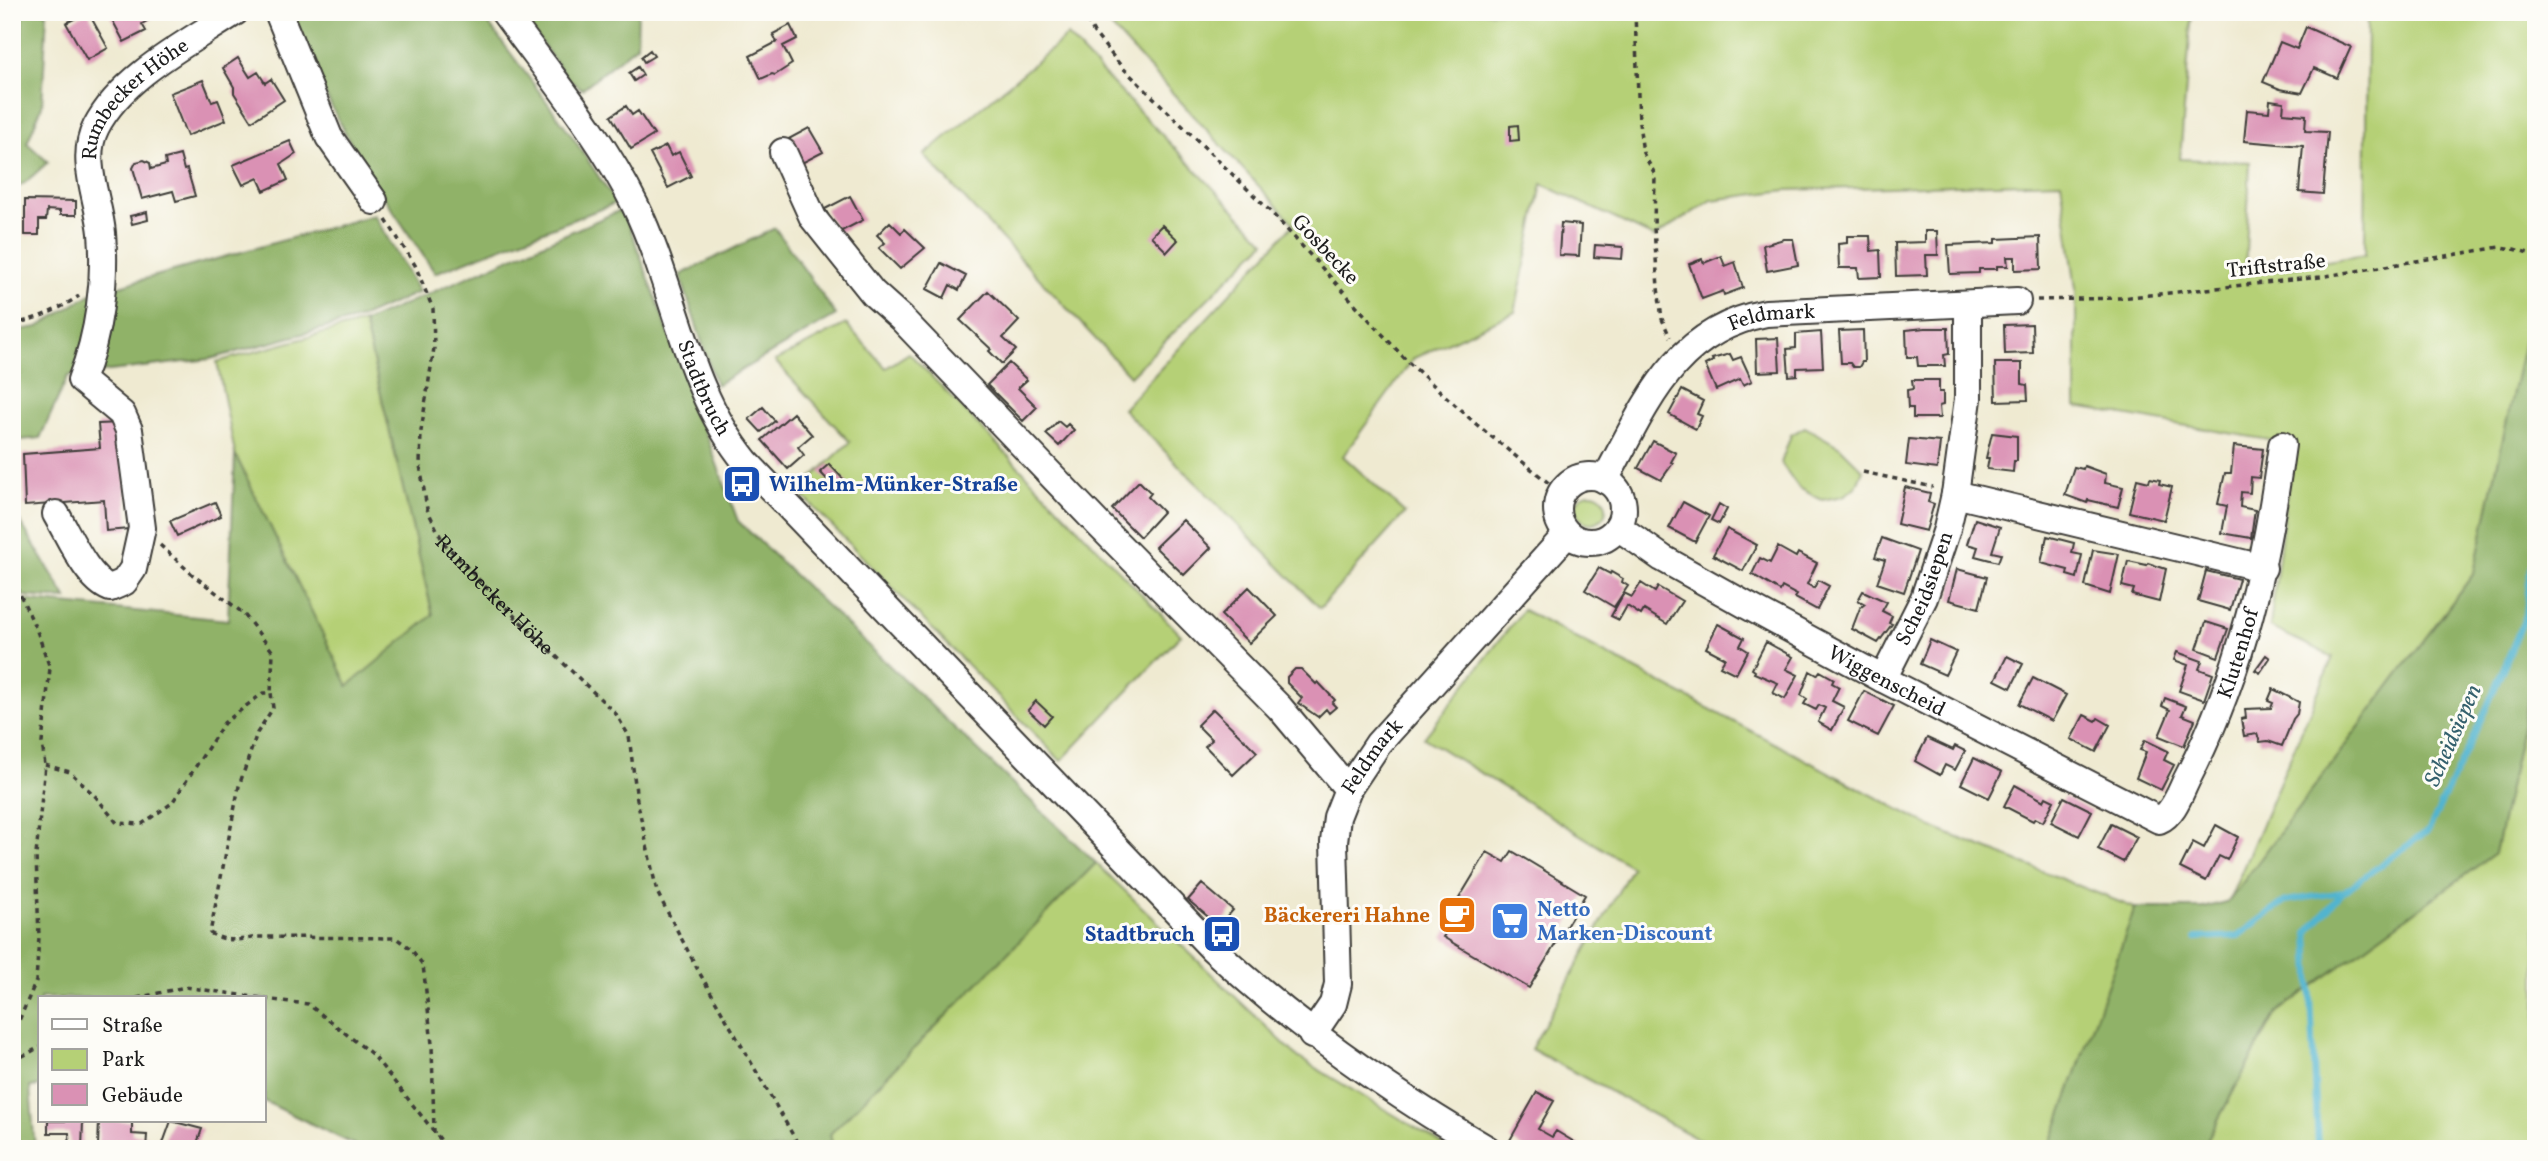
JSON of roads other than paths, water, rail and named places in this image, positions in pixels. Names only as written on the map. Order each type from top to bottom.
[{"type":"street","name":"Rumbecker Höhe","points":[[56,514],[88,569],[100,584],[110,588],[124,582],[133,569],[142,528],[127,421],[112,404],[82,380],[96,335],[101,281],[102,231],[88,160],[94,129],[115,98],[142,74],[235,12]]},
{"type":"street","points":[[278,12],[329,137],[374,201]]},
{"type":"street","name":"Stadtbruch","points":[[504,12],[612,164],[635,204],[664,276],[699,380],[719,424],[756,473],[1213,950],[1312,1035],[1384,1086],[1487,1149]]},
{"type":"street","points":[[783,152],[813,218],[873,293],[902,319],[1099,525],[1280,708],[1348,789]]},
{"type":"street","name":"Feldmark","points":[[1605,480],[1656,386],[1679,358],[1709,334],[1747,316],[2017,301]]},
{"type":"street","name":"Scheidsiepen","points":[[1883,679],[1924,598],[1955,494],[1968,399],[1968,304]]},
{"type":"street","name":"Klutenhof","points":[[2164,818],[2191,772],[2219,709],[2246,635],[2263,568],[2282,445]]},
{"type":"street","points":[[1595,477],[1605,480],[1614,487],[1623,506],[1618,527],[1610,536],[1600,541],[1588,543],[1577,540],[1560,526],[1557,503],[1561,493],[1576,479],[1595,477]]},
{"type":"street","points":[[1955,494],[2263,568]]},
{"type":"street","name":"Wiggenscheid","points":[[1618,527],[1662,558],[1883,679],[2153,819],[2164,818]]},
{"type":"street","name":"Feldmark","points":[[1312,1035],[1333,1004],[1338,985],[1334,842],[1337,817],[1348,789],[1378,744],[1567,534]]},
{"type":"waterway","name":"Scheidsiepen","points":[[2318,1149],[2308,932],[2343,892],[2429,830],[2486,709],[2526,615],[2530,572],[2536,553]]},
{"type":"waterway","points":[[2196,938],[2238,936],[2285,901],[2343,892]]},
{"type":"place","name":"Wilhelm-Münker-Straße","points":[[742,484]]},
{"type":"place","name":"Bäckereri Hahne","points":[[1457,915]]},
{"type":"place","name":"Netto Marken-Discount","points":[[1510,921]]},
{"type":"place","name":"Stadtbruch","points":[[1222,934]]}]
